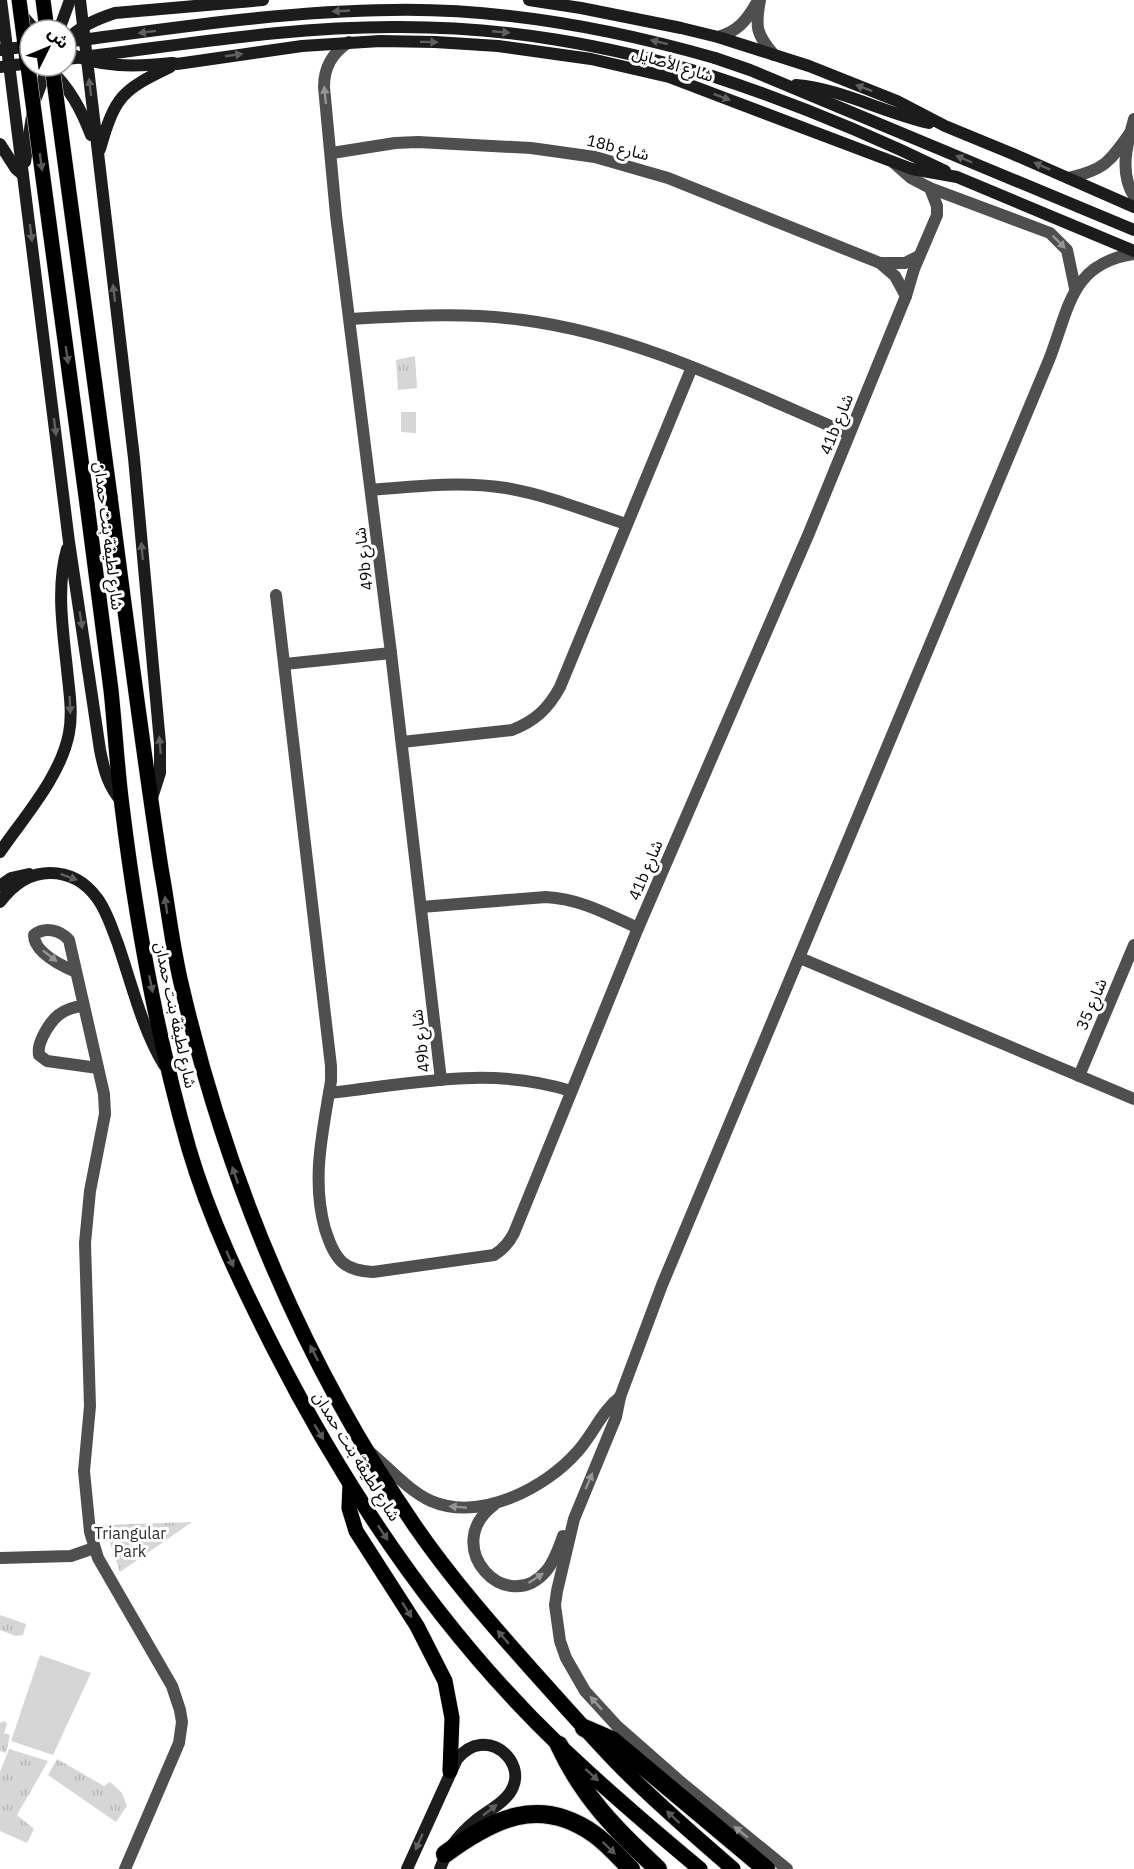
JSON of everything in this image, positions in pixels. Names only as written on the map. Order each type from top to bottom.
[{"type":"highway","points":[[584,1728],[612,1740],[766,1869]]},
{"type":"highway","points":[[559,1745],[575,1778],[602,1815],[658,1869]]},
{"type":"highway","points":[[443,1862],[470,1835],[502,1819],[523,1814],[543,1814],[568,1819],[584,1827],[607,1845],[631,1869]]},
{"type":"main road","name":"شارع لطيفة بنت حمدان","points":[[19,0],[87,504],[122,802],[142,940],[170,1076],[204,1196],[226,1252],[312,1421],[350,1484],[398,1555],[441,1613],[494,1676],[559,1745],[700,1869]]},
{"type":"main road","points":[[43,0],[45,18]]},
{"type":"main road","name":"شارع لطيفة بنت حمدان","points":[[51,78],[110,496],[150,802],[180,980],[236,1179],[291,1307],[336,1398],[363,1445],[416,1527],[491,1623],[584,1728],[649,1795],[733,1869]]},
{"type":"main road","points":[[350,1484],[349,1508],[356,1531],[417,1626],[445,1681],[452,1718],[450,1771]]},
{"type":"street","points":[[1,0],[3,73],[23,175],[69,542],[100,750],[107,780],[113,793],[122,802]]},
{"type":"street","points":[[13,0],[24,18]]},
{"type":"street","points":[[63,18],[70,0]]},
{"type":"street","points":[[80,0],[134,459],[160,743],[160,773],[150,802]]},
{"type":"street","points":[[78,30],[100,18],[116,13],[214,2],[263,0]]},
{"type":"street","name":"شارع الأصايل","points":[[530,0],[591,9],[718,37],[774,55],[869,89],[945,126],[1134,207]]},
{"type":"street","points":[[718,37],[731,33],[743,24],[759,0]]},
{"type":"street","points":[[759,0],[757,29],[763,42],[774,55]]},
{"type":"street","points":[[78,40],[316,13],[433,10],[562,22],[661,43],[715,58],[784,84],[1134,230]]},
{"type":"street","points":[[78,58],[320,30],[390,27],[490,31],[560,39],[609,48],[709,75],[899,149],[957,177]]},
{"type":"street","name":"شارع الأصايل","points":[[177,64],[302,46],[349,42],[435,42],[498,46],[631,67],[688,84],[894,163],[912,169],[957,177],[1134,252]]},
{"type":"street","name":"49b شارع","points":[[349,42],[333,56],[324,76],[336,215],[402,742],[441,1080]]},
{"type":"street","points":[[2,44],[18,45]]},
{"type":"street","points":[[2,44],[18,50]]},
{"type":"street","points":[[78,57],[119,66],[177,64]]},
{"type":"street","points":[[98,156],[107,124],[121,97],[143,79],[177,64]]},
{"type":"street","points":[[3,73],[18,67]]},
{"type":"street","points":[[23,175],[34,103],[44,78]]},
{"type":"street","points":[[59,78],[72,93],[81,109],[98,156]]},
{"type":"street","points":[[784,84],[825,90],[903,116],[945,126]]},
{"type":"street","points":[[1134,119],[1125,169],[1134,196]]},
{"type":"street","points":[[1068,178],[1089,174],[1105,165],[1130,133]]},
{"type":"street","name":"18b شارع","points":[[332,153],[395,143],[418,142],[531,148],[595,157],[668,178],[880,263],[895,276],[906,296]]},
{"type":"street","points":[[0,144],[16,169],[23,175]]},
{"type":"street","points":[[894,163],[911,178],[930,188],[1050,233],[1067,250],[1075,288]]},
{"type":"street","name":"41b شارع","points":[[329,1093],[317,1180],[320,1208],[333,1250],[343,1263],[357,1270],[373,1272],[484,1257],[503,1250],[514,1233],[638,928],[809,533],[906,296],[919,256],[934,224],[937,206],[930,188]]},
{"type":"street","points":[[787,1869],[634,1742],[596,1703],[574,1675],[560,1641],[555,1605],[574,1519],[616,1417],[620,1397],[662,1285],[1049,360],[1075,288],[1097,267],[1134,252]]},
{"type":"street","name":"18b شارع","points":[[880,263],[905,263],[919,256]]},
{"type":"street","points":[[350,319],[457,315],[556,325],[625,343],[692,367],[849,434]]},
{"type":"street","points":[[402,742],[512,730],[527,724],[552,702],[692,367]]},
{"type":"street","points":[[371,490],[458,484],[506,488],[552,499],[626,524]]},
{"type":"street","points":[[0,852],[56,770],[69,731],[71,711],[62,592],[63,567],[69,542]]},
{"type":"street","points":[[276,595],[331,1066],[329,1093],[482,1077],[509,1077],[536,1081],[570,1091]]},
{"type":"street","points":[[285,664],[391,653]]},
{"type":"street","points":[[0,886],[17,876],[52,873],[76,879],[89,888],[101,904],[152,1043],[170,1076]]},
{"type":"street","points":[[0,902],[21,882],[37,875]]},
{"type":"street","points":[[421,907],[546,897],[561,898],[589,905],[638,928]]},
{"type":"street","name":"شارع 35","points":[[1079,1076],[1133,949]]},
{"type":"street","points":[[800,958],[1134,1099]]},
{"type":"street","points":[[76,972],[104,1094],[105,1114],[90,1191],[85,1243],[90,1406],[84,1471],[90,1532],[94,1548],[172,1686],[182,1722],[176,1753],[125,1869]]},
{"type":"street","points":[[83,1006],[68,1008],[51,1022],[38,1047],[39,1055],[47,1061],[98,1068]]},
{"type":"street","points":[[363,1445],[416,1492],[431,1501],[465,1508],[483,1506],[525,1491],[561,1467],[577,1453],[609,1408],[620,1397]]},
{"type":"street","points":[[500,1501],[480,1519],[475,1531],[474,1556],[480,1567],[493,1580],[510,1586],[534,1581],[548,1569],[563,1535],[574,1519]]},
{"type":"street","points":[[0,1558],[71,1556],[94,1548]]},
{"type":"street","points":[[407,1869],[457,1759],[466,1749],[479,1745],[492,1746],[504,1752],[513,1763],[516,1776],[513,1788],[506,1798],[474,1822],[459,1837],[443,1862]]},
{"type":"green space","points":[[415,356],[417,388],[398,390],[396,360]]},
{"type":"green space","points":[[401,412],[416,412],[416,433],[401,432]]},
{"type":"green space","name":"Triangular Park","points":[[192,1522],[120,1572],[104,1525]]},
{"type":"green space","points":[[0,1615],[26,1624],[23,1635],[16,1636],[0,1630]]},
{"type":"green space","points":[[40,1655],[91,1673],[53,1755],[11,1741]]},
{"type":"green space","points":[[4,1721],[7,1724],[4,1733],[10,1735],[6,1753],[0,1751],[0,1723]]},
{"type":"green space","points":[[9,1749],[48,1761],[17,1815],[34,1829],[27,1843],[0,1831],[0,1772]]},
{"type":"green space","points":[[57,1759],[104,1786],[110,1782],[122,1793],[127,1806],[116,1822],[48,1775]]}]
